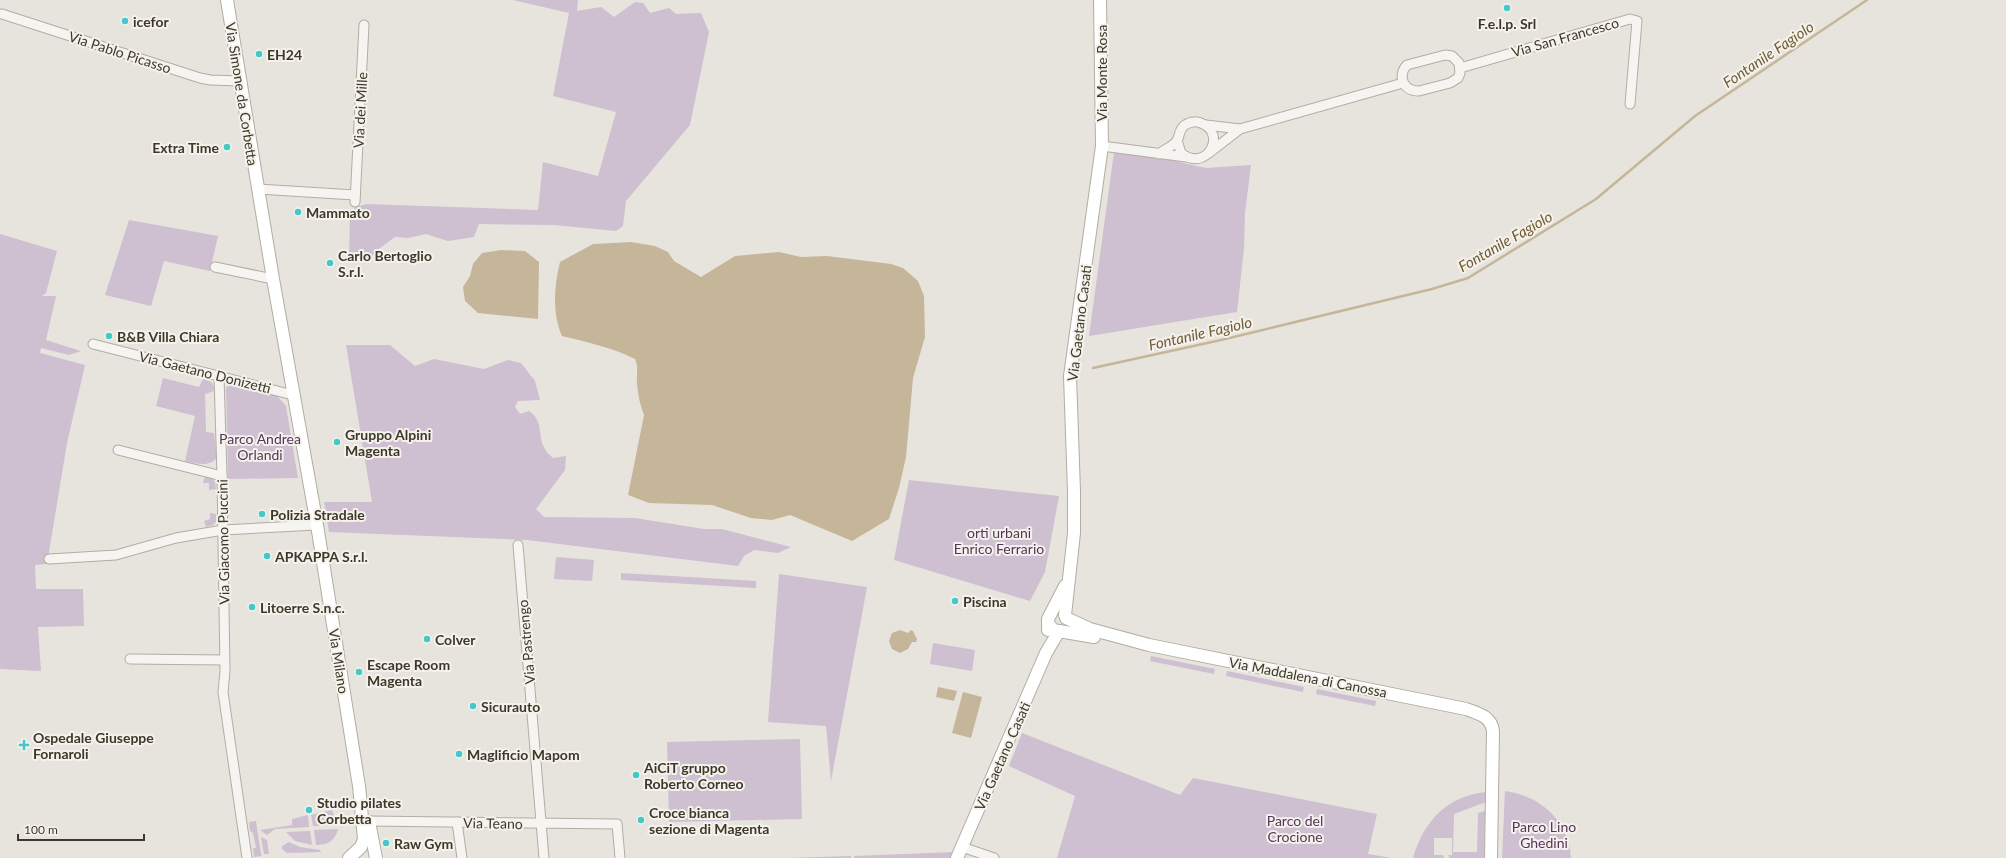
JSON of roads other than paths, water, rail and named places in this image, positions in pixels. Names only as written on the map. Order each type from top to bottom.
[{"type":"street","name":"Via Simone da Corbetta","points":[[227,0],[273,279]]},
{"type":"street","name":"Via Monte Rosa","points":[[1100,0],[1102,146]]},
{"type":"street","name":"Via Pablo Picasso","points":[[2,14],[200,78],[210,80],[240,81]]},
{"type":"street","name":"Via San Francesco","points":[[1460,68],[1630,19],[1637,21],[1630,104]]},
{"type":"street","name":"Via dei Mille","points":[[258,189],[355,198],[364,25]]},
{"type":"street","points":[[1441,56],[1452,56],[1456,59],[1460,68],[1458,78],[1450,83],[1414,91],[1406,87],[1403,83],[1402,73],[1407,65],[1441,56]]},
{"type":"street","points":[[1102,146],[1197,159],[1209,153],[1240,129],[1403,83]]},
{"type":"street","points":[[1186,157],[1181,152],[1177,140],[1180,129],[1185,125],[1196,122],[1206,125],[1240,129]]},
{"type":"street","points":[[1206,125],[1214,136],[1212,148],[1209,153]]},
{"type":"street","points":[[1159,154],[1177,140]]},
{"type":"street","name":"Via Gaetano Casati","points":[[959,852],[1046,654],[1060,631],[1066,625],[1074,539],[1070,376],[1102,146]]},
{"type":"street","points":[[215,268],[273,279]]},
{"type":"street","name":"Via Milano","points":[[273,279],[317,525],[359,786],[364,833],[362,845],[353,855]]},
{"type":"street","name":"Via Gaetano Donizetti","points":[[93,344],[293,394]]},
{"type":"street","name":"Via Giacomo Puccini","points":[[219,376],[223,530],[223,692],[247,858]]},
{"type":"street","points":[[118,450],[222,476]]},
{"type":"street","points":[[49,559],[116,555],[176,538],[223,530],[317,525]]},
{"type":"street","name":"Via Pastrengo","points":[[518,545],[544,858]]},
{"type":"street","name":"Via Gaetano Casati","points":[[1046,654],[1049,618],[1070,572]]},
{"type":"street","points":[[1060,631],[1050,628],[1049,618],[1059,612],[1066,617]]},
{"type":"street","name":"Via Maddalena di Canossa","points":[[1066,617],[1090,630],[1149,644],[1466,709],[1486,711],[1496,720],[1498,734],[1498,858]]},
{"type":"street","name":"Via Maddalena di Canossa","points":[[1060,631],[1149,644]]},
{"type":"street","points":[[130,659],[224,660]]},
{"type":"street","name":"Via Maddalena di Canossa","points":[[1466,709],[1486,717],[1492,724],[1491,858]]},
{"type":"street","points":[[1498,761],[1495,774],[1495,798],[1491,806],[1494,812],[1494,837],[1498,844]]},
{"type":"street","name":"Via Milano","points":[[359,786],[369,821],[376,858]]},
{"type":"street","name":"Via Teano","points":[[369,821],[617,824],[620,858]]},
{"type":"street","points":[[457,822],[462,858]]},
{"type":"street","points":[[353,855],[366,850],[376,858]]},
{"type":"street","points":[[959,852],[994,858]]},
{"type":"waterway","name":"Fontanile Fagiolo","points":[[1093,368],[1221,340],[1432,289],[1468,278],[1596,199],[1695,116],[1867,0]]},
{"type":"place","name":"F.e.l.p. Srl","points":[[1507,8]]},
{"type":"place","name":"icefor","points":[[125,21]]},
{"type":"place","name":"EH24","points":[[259,54]]},
{"type":"place","name":"Extra Time","points":[[227,147]]},
{"type":"place","name":"Mammato","points":[[298,212]]},
{"type":"place","name":"Carlo Bertoglio S.r.l.","points":[[330,263]]},
{"type":"place","name":"B&B Villa Chiara","points":[[109,336]]},
{"type":"place","name":"Gruppo Alpini Magenta","points":[[337,442]]},
{"type":"place","name":"Polizia Stradale","points":[[262,514]]},
{"type":"place","name":"APKAPPA S.r.l.","points":[[267,556]]},
{"type":"place","name":"Piscina","points":[[955,601]]},
{"type":"place","name":"Litoerre S.n.c.","points":[[252,607]]},
{"type":"place","name":"Colver","points":[[427,639]]},
{"type":"place","name":"Escape Room Magenta","points":[[359,672]]},
{"type":"place","name":"Sicurauto","points":[[473,706]]},
{"type":"place","name":"Ospedale Giuseppe Fornaroli","points":[[24,745]]},
{"type":"place","name":"Maglificio Mapom","points":[[459,754]]},
{"type":"place","name":"AiCiT gruppo Roberto Corneo","points":[[636,775]]},
{"type":"place","name":"Studio pilates Corbetta","points":[[309,810]]},
{"type":"place","name":"Croce bianca sezione di Magenta","points":[[641,820]]},
{"type":"place","name":"Raw Gym","points":[[386,843]]},
{"type":"park label","name":"Parco Andrea Orlandi","points":[[260,446]]},
{"type":"park label","name":"orti urbani Enrico Ferrario","points":[[999,540]]},
{"type":"park label","name":"Parco del Crocione","points":[[1295,828]]},
{"type":"park label","name":"Parco Lino Ghedini","points":[[1544,834]]}]
